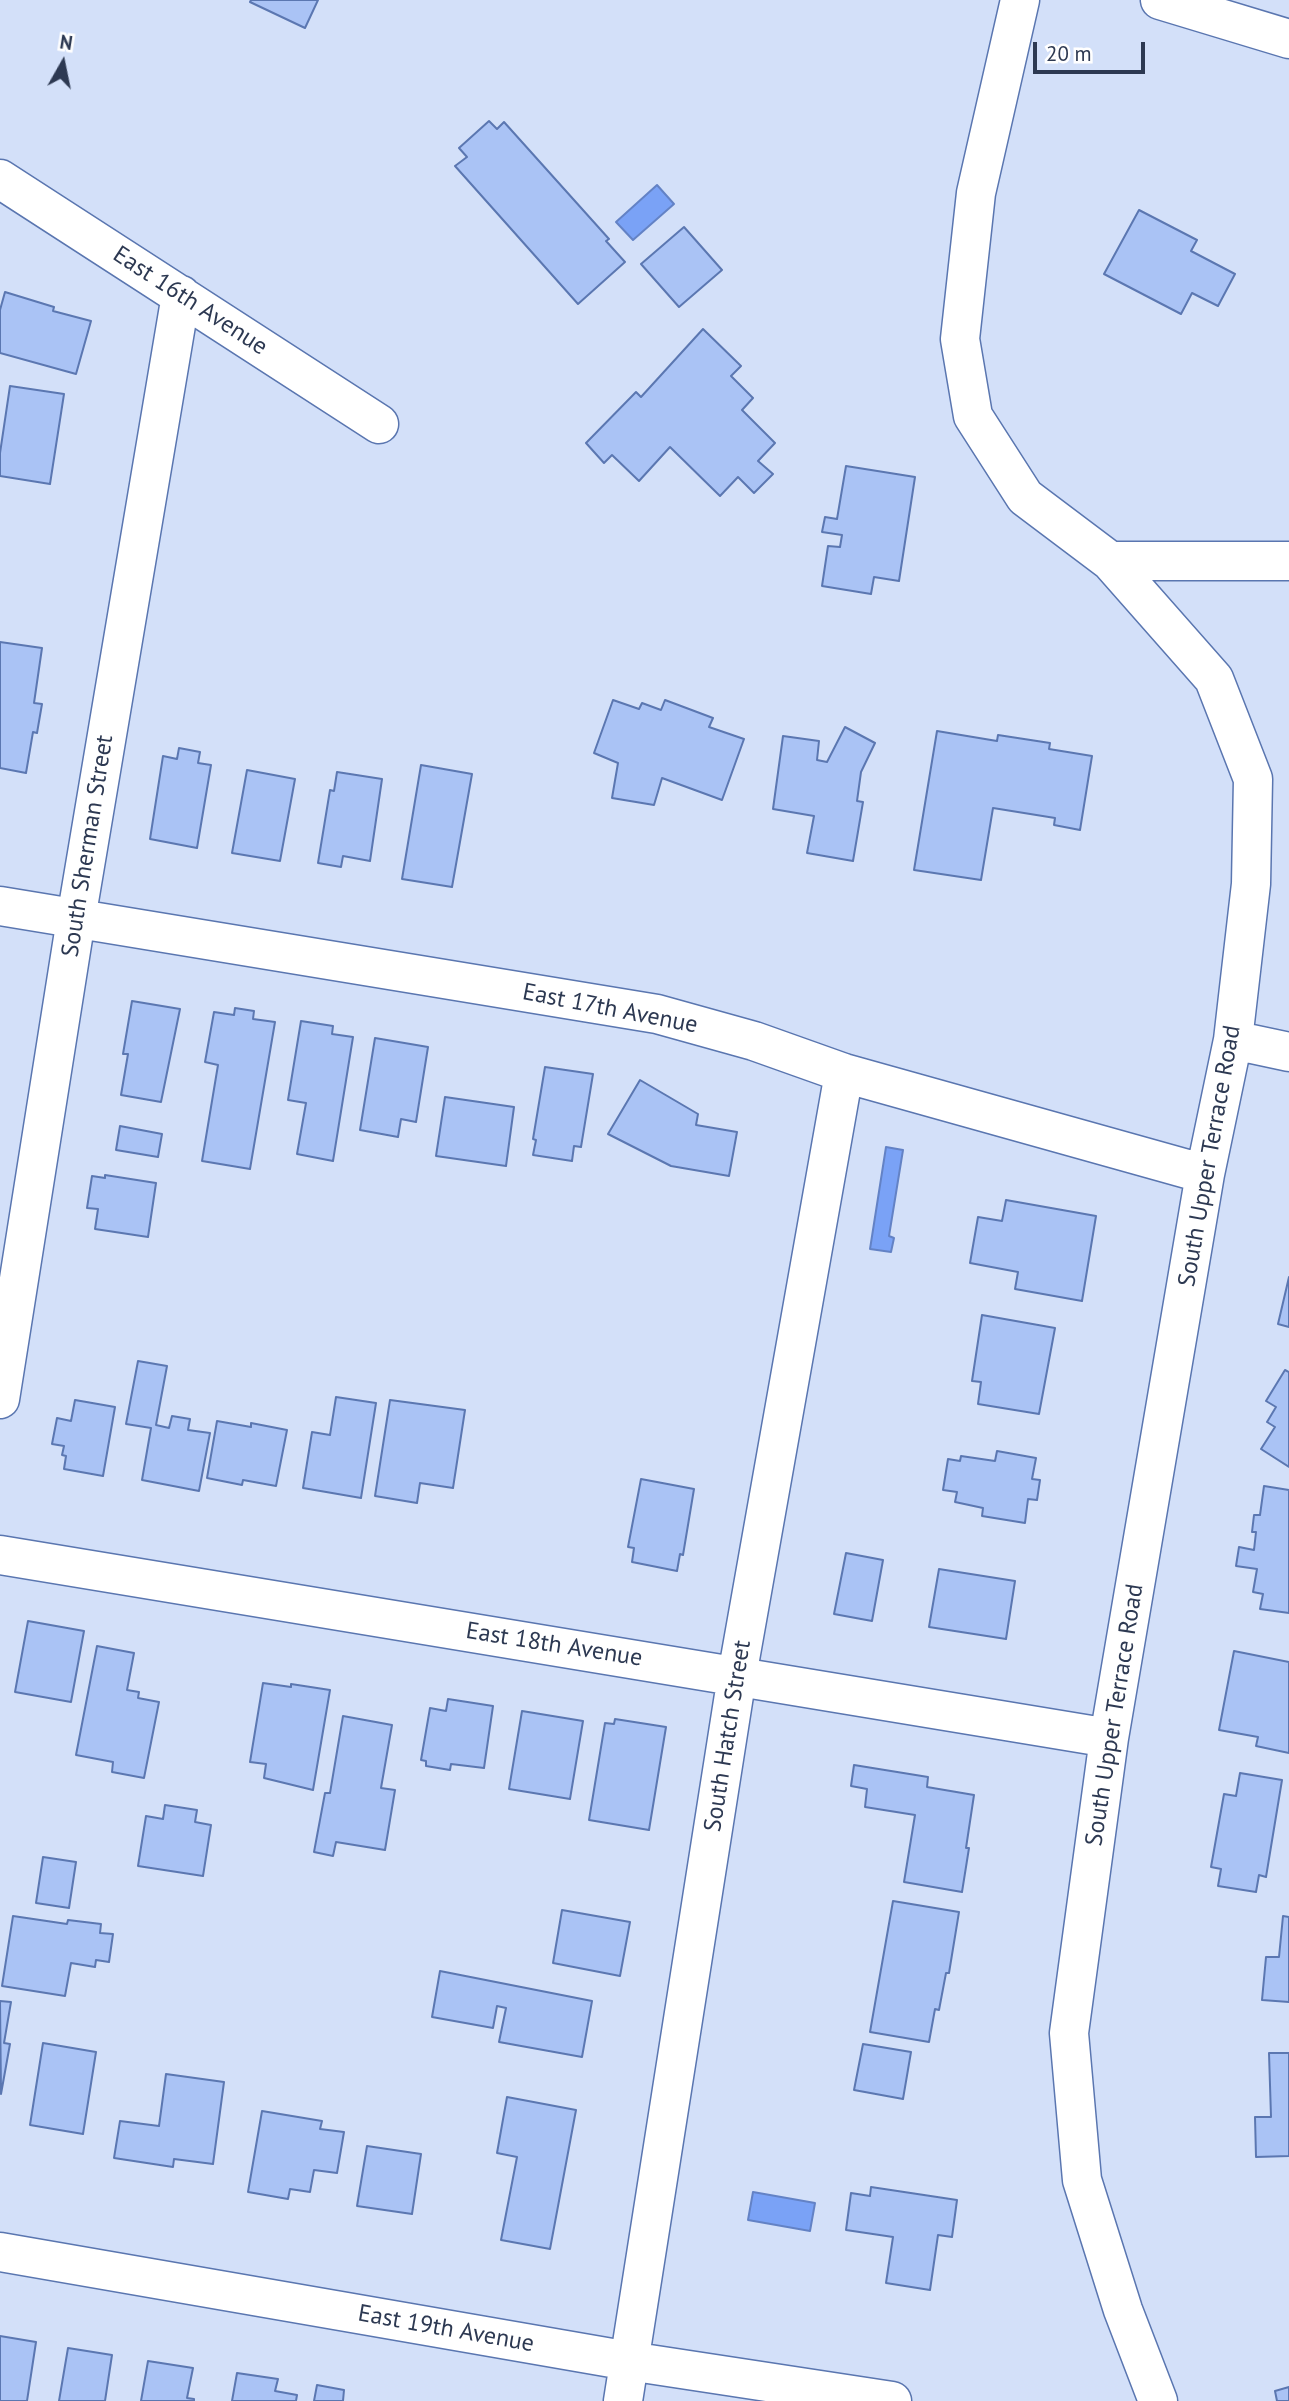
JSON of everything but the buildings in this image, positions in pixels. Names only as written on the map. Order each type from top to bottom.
[{"type":"street","name":"South Upper Terrace Road","points":[[1020,0],[975,193],[960,339],[973,416],[1026,497],[1110,561],[1214,679],[1253,779],[1251,884],[1233,1041],[1205,1174],[1109,1738],[1069,2033],[1082,2180],[1124,2310],[1158,2401]]},
{"type":"street","points":[[1160,0],[1289,39]]},
{"type":"street","name":"East 16th Avenue","points":[[0,179],[379,424]]},
{"type":"street","name":"South Sherman Street","points":[[0,1399],[76,919],[181,295]]},
{"type":"street","points":[[1110,561],[1289,561]]},
{"type":"street","name":"East 17th Avenue","points":[[0,906],[657,1014],[754,1041],[844,1073],[1205,1174]]},
{"type":"street","points":[[1233,1041],[1289,1052]]},
{"type":"street","name":"South Hatch Street","points":[[623,2401],[737,1676],[844,1073]]},
{"type":"street","name":"East 18th Avenue","points":[[0,1555],[1109,1738]]},
{"type":"street","name":"East 19th Avenue","points":[[0,2252],[629,2361],[892,2401]]},
{"type":"water","points":[[657,185],[674,204],[633,240],[616,222]]},
{"type":"water","points":[[886,1147],[903,1150],[889,1236],[894,1238],[891,1252],[870,1249]]},
{"type":"water","points":[[753,2192],[815,2203],[810,2231],[748,2220]]}]
